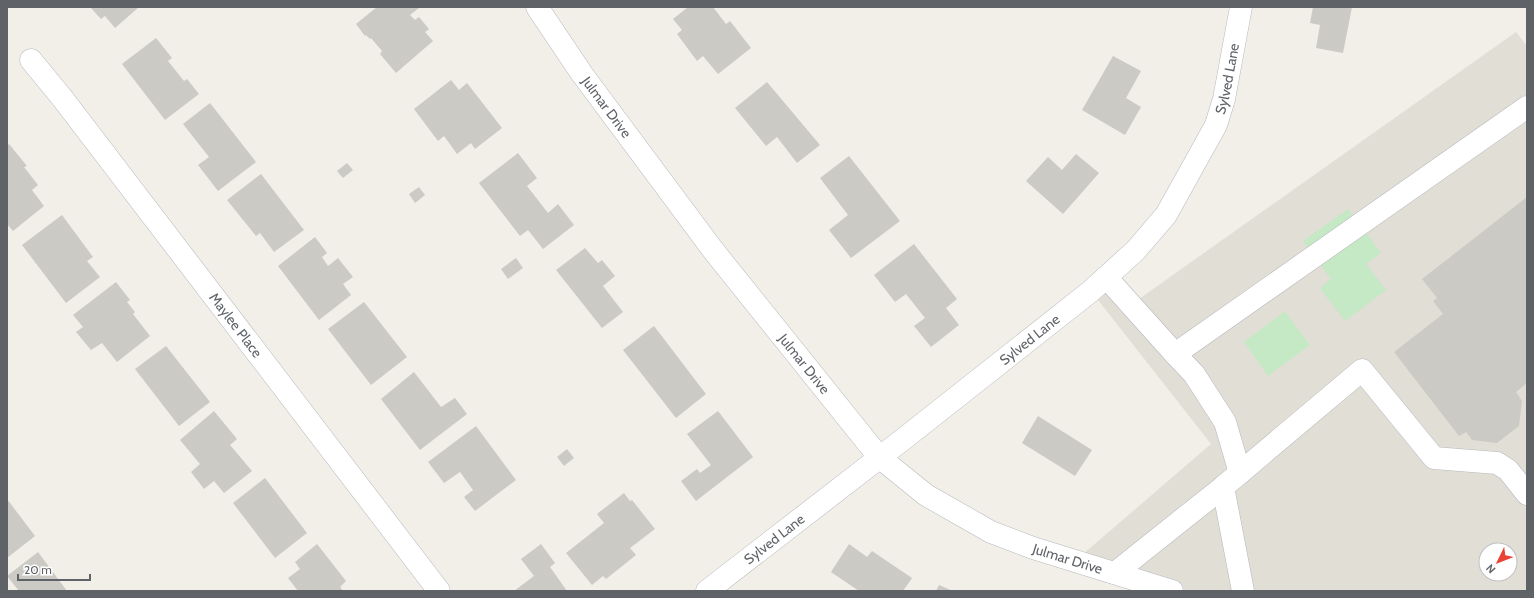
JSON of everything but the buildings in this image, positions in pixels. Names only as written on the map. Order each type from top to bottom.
[{"type":"street","name":"Julmar Drive","points":[[537,7],[582,74],[713,250],[879,457],[926,494],[991,532],[1032,548],[1172,591]]},
{"type":"street","name":"Sylved Lane","points":[[707,591],[1078,300],[1136,250],[1166,215],[1216,125],[1224,99],[1241,7]]},
{"type":"street","name":"Maylee Place","points":[[31,60],[68,105],[439,591]]},
{"type":"street","points":[[1174,354],[1527,107]]},
{"type":"street","points":[[1106,277],[1174,354],[1194,374],[1225,422],[1240,473]]},
{"type":"street","points":[[1115,573],[1223,487],[1362,370],[1434,458],[1497,463],[1508,470],[1527,494]]},
{"type":"street","points":[[1223,487],[1243,591]]},
{"type":"shaded area","points":[[1516,32],[1527,46],[1527,591],[1172,591],[1075,561],[1211,444],[1091,291],[1115,269],[1139,299]]},
{"type":"green space","points":[[1348,209],[1381,253],[1366,264],[1386,290],[1345,321],[1320,288],[1331,279],[1303,241]]},
{"type":"green space","points":[[1285,311],[1310,345],[1268,376],[1244,342]]}]
